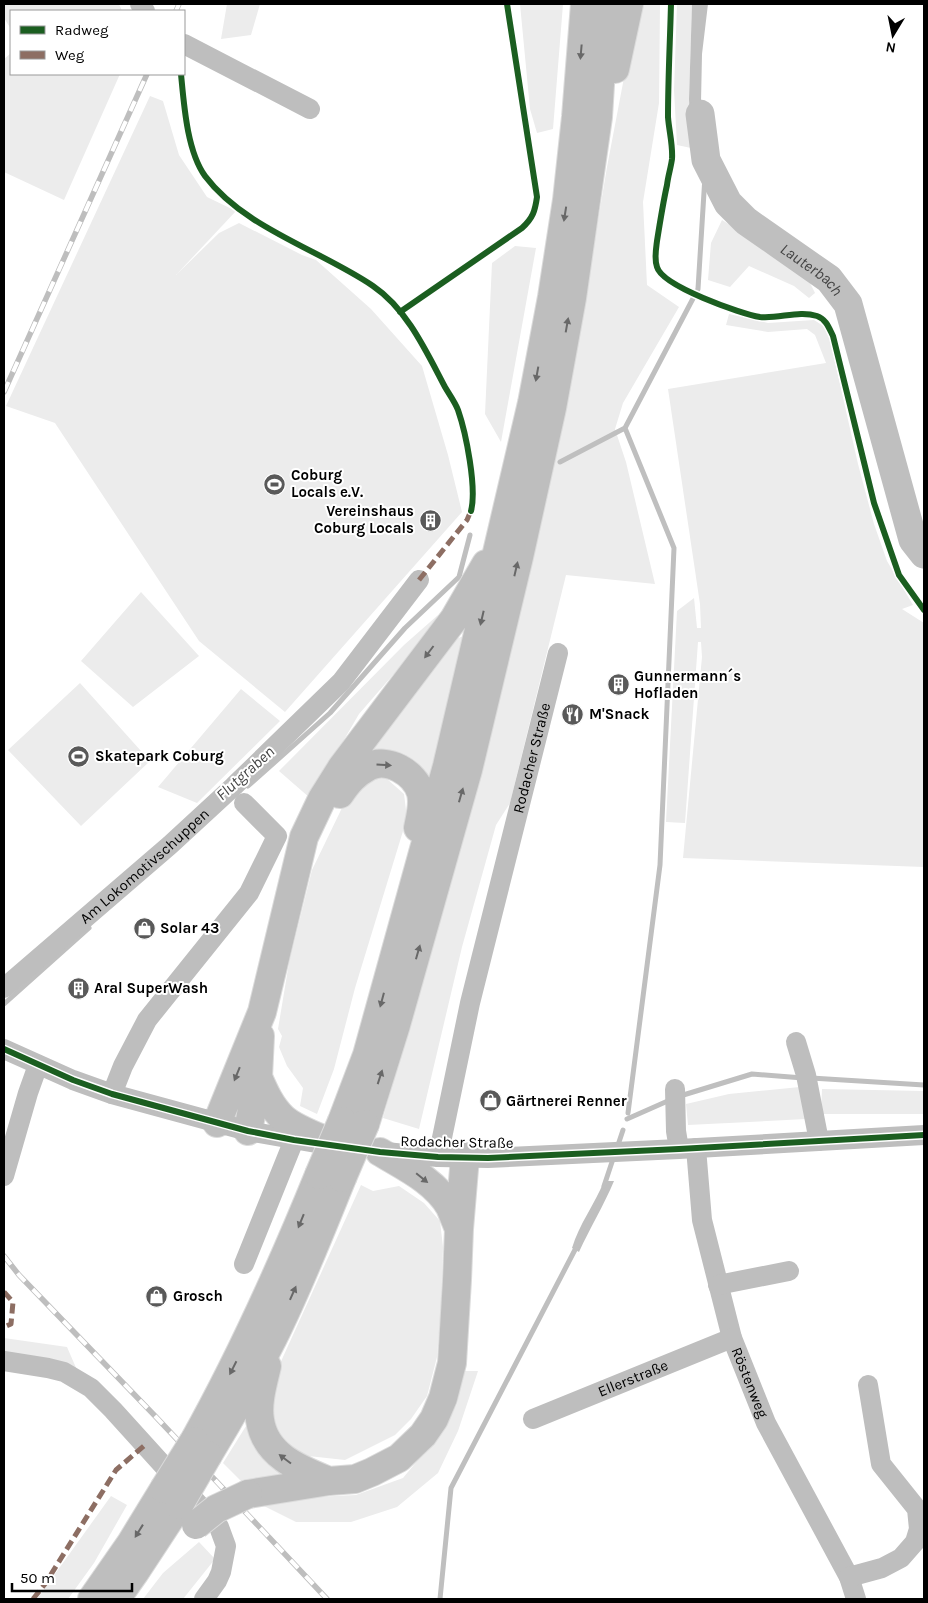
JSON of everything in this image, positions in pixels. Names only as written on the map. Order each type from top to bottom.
[{"type":"highway","points":[[348,1130],[447,766],[532,403],[552,296],[567,200],[585,4]]},
{"type":"highway","points":[[201,1448],[244,1394],[273,1338],[301,1276],[331,1177],[348,1130],[396,1025],[468,770],[519,557],[552,408],[572,298],[598,117],[605,4]]},
{"type":"highway","points":[[586,203],[629,4]]},
{"type":"highway","points":[[217,1122],[262,1012],[304,837],[322,799],[342,767],[454,619],[501,536]]},
{"type":"highway","points":[[294,880],[350,778],[369,766],[378,764],[394,766],[408,773],[414,779],[421,792],[422,805],[400,936]]},
{"type":"highway","points":[[248,1131],[258,1077],[262,1012]]},
{"type":"highway","points":[[258,1077],[265,1095],[283,1118],[294,1126],[348,1130]]},
{"type":"highway","points":[[380,1152],[417,1174],[438,1192],[450,1207],[459,1229]]},
{"type":"highway","points":[[92,1599],[131,1543],[180,1506],[216,1509],[248,1494],[329,1481],[355,1479],[399,1458],[423,1435],[434,1419],[443,1398],[452,1363],[465,1157]]},
{"type":"highway","points":[[116,1599],[180,1506],[201,1448],[290,1246],[331,1177]]},
{"type":"highway","points":[[273,1338],[261,1391],[259,1418],[263,1433],[282,1458],[297,1468],[329,1481]]},
{"type":"highway","points":[[123,1599],[183,1535],[180,1506]]},
{"type":"street","points":[[185,45],[310,109]]},
{"type":"street","name":"Am Lokomotivschuppen","points":[[4,988],[170,845],[341,682],[419,580]]},
{"type":"street","name":"Rodacher Straße","points":[[438,1157],[470,1004],[558,652]]},
{"type":"street","points":[[112,1094],[122,1066],[146,1020],[249,893],[277,836],[244,803]]},
{"type":"street","points":[[796,1042],[806,1075],[819,1141]]},
{"type":"street","name":"Rodacher Straße","points":[[4,1048],[38,1065],[112,1094],[248,1131],[294,1140],[348,1130],[380,1152],[438,1157],[488,1158],[924,1135]]},
{"type":"street","points":[[4,1176],[38,1065]]},
{"type":"street","name":"Röstenweg","points":[[675,1098],[676,1131],[687,1149],[702,1220],[732,1338],[766,1423],[850,1577],[856,1599]]},
{"type":"street","points":[[244,1264],[294,1140]]},
{"type":"street","points":[[718,1285],[789,1271]]},
{"type":"street","name":"Ellerstraße","points":[[533,1419],[732,1338]]},
{"type":"street","points":[[4,1361],[64,1372],[91,1388],[219,1527],[226,1546],[221,1572],[204,1599]]},
{"type":"street","points":[[850,1577],[882,1568],[900,1558],[915,1542],[919,1529],[917,1509],[881,1464],[868,1385]]},
{"type":"shaded area","points":[[4,4],[119,4],[122,10],[10,10],[10,27],[4,18]]},
{"type":"shaded area","points":[[227,4],[260,4],[251,35],[221,39]]},
{"type":"shaded area","points":[[520,4],[563,4],[553,129],[537,133],[530,109]]},
{"type":"shaded area","points":[[638,4],[660,4],[659,103],[643,202],[647,285],[679,307],[623,403],[615,429],[626,462],[655,584],[566,575],[510,803],[496,825],[462,947],[419,1129],[383,1118],[462,833],[588,281],[607,167]]},
{"type":"shaded area","points":[[677,4],[692,4],[689,99],[691,148],[677,145],[674,90]]},
{"type":"shaded area","points":[[692,4],[708,4],[702,54],[701,102],[715,150],[695,158],[691,148],[689,99]]},
{"type":"shaded area","points":[[10,54],[10,75],[120,75],[64,200],[4,172],[4,59]]},
{"type":"shaded area","name":"Coburg Locals e.V.","points":[[150,96],[163,101],[179,155],[207,197],[236,211],[176,275],[219,233],[239,223],[302,255],[316,260],[371,309],[422,366],[448,455],[462,512],[285,712],[199,641],[55,423],[6,406]]},
{"type":"shaded area","points":[[722,220],[804,271],[815,293],[809,298],[794,286],[749,266],[730,287],[708,280],[711,243]]},
{"type":"shaded area","points":[[515,246],[536,248],[501,442],[485,414],[492,263]]},
{"type":"shaded area","points":[[850,290],[863,334],[854,353],[840,307]]},
{"type":"shaded area","points":[[729,314],[768,323],[814,320],[825,327],[830,340],[858,464],[874,524],[887,561],[913,605],[902,609],[924,623],[924,867],[683,858],[702,657],[701,642],[698,642],[685,823],[666,822],[677,611],[694,598],[697,628],[701,628],[700,604],[668,389],[826,363],[815,335],[807,329],[768,332],[726,325]]},
{"type":"shaded area","points":[[141,592],[199,656],[133,707],[81,661]]},
{"type":"shaded area","points":[[438,615],[425,638],[359,714],[310,798],[279,771],[404,645]]},
{"type":"shaded area","points":[[472,632],[432,780],[402,761],[370,750],[454,640]]},
{"type":"shaded area","name":"Skatepark Coburg","points":[[80,683],[150,761],[81,826],[8,750]]},
{"type":"shaded area","points":[[241,689],[280,721],[197,803],[158,787]]},
{"type":"shaded area","points":[[386,778],[404,794],[407,818],[355,988],[334,1069],[317,1114],[300,1106],[303,1088],[287,1066],[279,1047],[282,1036],[278,1029],[289,963],[312,870],[354,783],[366,779]]},
{"type":"shaded area","points":[[800,1087],[806,1119],[688,1125],[686,1104],[729,1094]]},
{"type":"shaded area","points":[[822,1089],[924,1091],[924,1114],[821,1114]]},
{"type":"shaded area","points":[[604,1181],[614,1181],[579,1252],[572,1248],[575,1239]]},
{"type":"shaded area","points":[[361,1185],[373,1191],[399,1186],[424,1203],[440,1221],[443,1247],[437,1357],[427,1396],[411,1419],[395,1435],[345,1460],[299,1455],[269,1431],[278,1368]]},
{"type":"shaded area","points":[[4,1338],[67,1347],[77,1370],[4,1353]]},
{"type":"shaded area","points":[[463,1371],[478,1371],[458,1431],[438,1473],[397,1507],[351,1522],[296,1522],[264,1506],[292,1498],[356,1495],[403,1478],[446,1426],[457,1404]]},
{"type":"shaded area","points":[[251,1418],[289,1476],[246,1486],[223,1463]]},
{"type":"shaded area","points":[[111,1496],[127,1505],[94,1563],[68,1599],[37,1599]]},
{"type":"shaded area","points":[[199,1542],[215,1559],[183,1599],[143,1599],[163,1573]]},
{"type":"waterway","name":"Lauterbach","points":[[700,114],[706,160],[728,203],[746,221],[829,279],[848,304],[913,540],[924,554]]},
{"type":"waterway","points":[[628,1113],[660,865],[674,548],[625,428],[698,289],[706,160]]},
{"type":"waterway","name":"Flutgraben","points":[[560,462],[625,428]]},
{"type":"waterway","name":"Flutgraben","points":[[248,786],[330,713],[405,628],[459,577],[470,535]]},
{"type":"waterway","name":"Flutgraben","points":[[4,1004],[89,928]]},
{"type":"waterway","points":[[680,1096],[752,1074],[803,1078]]},
{"type":"waterway","points":[[811,1078],[924,1085]]},
{"type":"waterway","points":[[627,1119],[670,1100]]},
{"type":"waterway","points":[[617,1148],[623,1130]]},
{"type":"waterway","points":[[604,1186],[614,1156]]},
{"type":"waterway","points":[[440,1599],[451,1488],[578,1244]]},
{"type":"railway","points":[[176,10],[179,4]]},
{"type":"railway","points":[[4,392],[147,75]]},
{"type":"railway","points":[[4,1256],[19,1275],[327,1599]]},
{"type":"marked path","points":[[419,580],[467,520],[472,508]]},
{"type":"marked path","points":[[4,1292],[13,1302],[11,1324],[4,1327]]},
{"type":"marked path","points":[[33,1599],[45,1584],[116,1470],[145,1445]]},
{"type":"cycle path","points":[[400,312],[522,228],[529,221],[534,210],[537,197],[507,4]]},
{"type":"cycle path","points":[[671,4],[668,117],[672,159],[657,241],[655,257],[657,267],[662,274],[687,290],[737,311],[760,317],[810,314],[820,317],[829,327],[833,336],[874,503],[899,575],[924,610]]},
{"type":"cycle path","points":[[181,75],[187,127],[194,154],[205,176],[221,194],[261,224],[373,286],[396,306],[415,332],[458,410],[472,475],[471,511]]},
{"type":"cycle path","points":[[4,1049],[73,1080],[112,1094],[248,1131],[294,1140],[380,1152],[438,1157],[488,1158],[924,1135]]},
{"type":"place","name":"Coburg Locals e.V.","points":[[275,484]]},
{"type":"place","name":"Vereinshaus Coburg Locals","points":[[430,520]]},
{"type":"place","name":"Gunnermann´s Hofladen","points":[[618,685]]},
{"type":"place","name":"M'Snack","points":[[573,714]]},
{"type":"place","name":"Skatepark Coburg","points":[[79,756]]},
{"type":"place","name":"Solar 43","points":[[144,928]]},
{"type":"place","name":"Aral SuperWash","points":[[78,988]]},
{"type":"place","name":"Gärtnerei Renner","points":[[490,1101]]},
{"type":"place","name":"Grosch","points":[[157,1296]]}]
